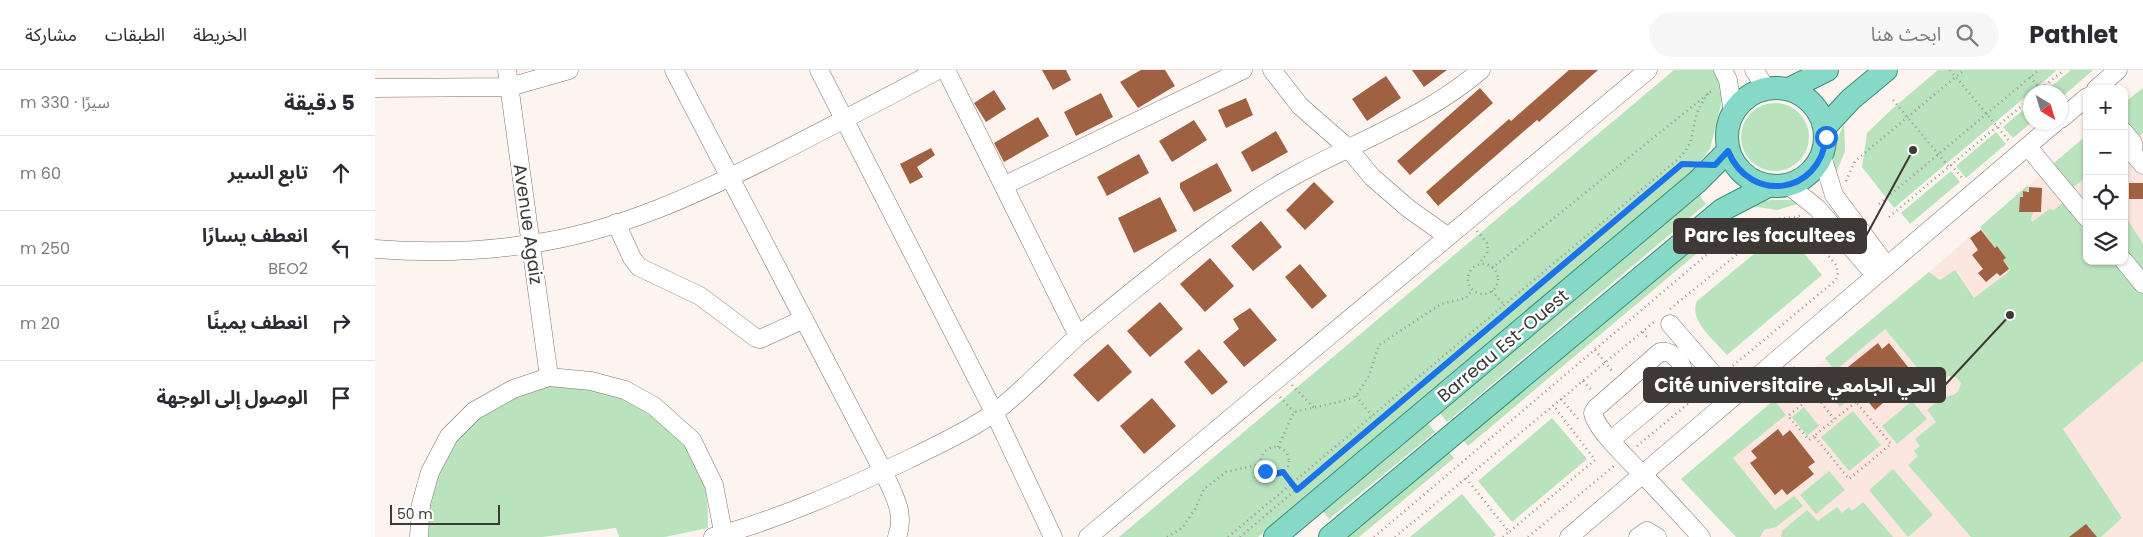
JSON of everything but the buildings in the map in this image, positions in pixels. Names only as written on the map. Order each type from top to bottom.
[{"type":"main road","points":[[1789,89],[1827,70]]},
{"type":"main road","points":[[1825,127],[1845,106],[1886,70]]},
{"type":"main road","points":[[1766,88],[1789,89],[1802,94],[1820,114],[1825,127],[1825,147],[1822,156],[1808,175],[1778,186],[1757,183],[1721,158],[1733,113],[1747,97],[1766,88]]},
{"type":"main road","name":"Barreau Est-Ouest","points":[[1275,537],[1697,182],[1721,158]]},
{"type":"main road","name":"Barreau Est-Ouest","points":[[1330,537],[1722,210],[1778,186]]},
{"type":"street","points":[[375,88],[508,78],[569,70]]},
{"type":"street","points":[[674,70],[883,472],[900,512],[901,526],[897,537]]},
{"type":"street","points":[[819,70],[994,412],[1053,537]]},
{"type":"street","points":[[375,249],[463,250],[531,244],[616,223],[685,198],[731,178],[938,70]]},
{"type":"street","points":[[946,70],[1005,185],[1078,336]]},
{"type":"street","points":[[1005,185],[1243,70]]},
{"type":"street","points":[[1272,70],[1300,106],[1348,148],[1373,177],[1409,209],[1447,236]]},
{"type":"street","points":[[419,537],[421,504],[430,472],[449,436],[475,411],[505,393],[549,377],[591,381],[625,390],[654,406],[692,440],[714,485],[720,536],[780,516],[883,472],[933,447],[994,412],[1078,336],[1228,218],[1290,177],[1440,99],[1481,70]]},
{"type":"street","points":[[1088,537],[1648,70]]},
{"type":"street","points":[[1723,70],[1728,80],[1733,113]]},
{"type":"street","points":[[1754,70],[1766,88]]},
{"type":"street","points":[[2101,85],[2118,70]]},
{"type":"street","name":"Avenue Agaiz","points":[[508,78],[549,377]]},
{"type":"street","points":[[2068,114],[2083,102]]},
{"type":"street","points":[[1579,534],[1642,474],[1881,271],[2019,145],[2043,130]]},
{"type":"street","points":[[2128,137],[2133,143],[2133,157]]},
{"type":"street","points":[[2019,145],[2083,214]]},
{"type":"street","points":[[1822,156],[1835,195],[1881,271]]},
{"type":"street","points":[[1778,186],[1817,208],[1881,271]]},
{"type":"street","points":[[616,223],[631,258],[639,267],[699,296],[757,338],[760,339],[804,320]]},
{"type":"street","points":[[2127,265],[2143,284]]},
{"type":"street","points":[[1664,319],[1733,396]]},
{"type":"street","points":[[1611,440],[1683,380],[1685,373],[1683,368],[1672,354],[1667,351],[1660,352],[1593,413],[1594,418],[1611,440],[1701,537]]},
{"type":"street","points":[[1638,537],[1647,531],[1657,537]]},
{"type":"path","points":[[1950,70],[1997,126],[2019,145]]},
{"type":"path","points":[[1852,171],[1855,160],[1964,70]]},
{"type":"path","points":[[1879,204],[2039,70]]},
{"type":"path","points":[[2048,85],[2064,70]]},
{"type":"path","points":[[2031,78],[2037,85]]},
{"type":"path","points":[[1229,537],[1688,149],[1695,130],[1696,118],[1709,92],[1492,268]]},
{"type":"path","points":[[1893,100],[1965,182]]},
{"type":"path","points":[[1889,217],[2023,105]]},
{"type":"path","points":[[1240,537],[1682,164],[1721,158]]},
{"type":"path","points":[[1374,537],[1737,229],[1753,221],[1796,217],[1817,208]]},
{"type":"path","points":[[1395,537],[1605,362],[1664,319],[1756,239],[1766,229],[1771,219]]},
{"type":"path","points":[[1467,220],[1488,244],[1487,254],[1473,268],[1468,276],[1468,281],[1472,290],[1482,294],[1492,291],[1497,282],[1496,272],[1483,264],[1478,265]]},
{"type":"path","points":[[1294,412],[1356,396],[1369,376],[1379,345],[1441,304],[1466,298],[1472,290]]},
{"type":"path","points":[[1492,291],[1504,305]]},
{"type":"path","points":[[1595,350],[1623,384]]},
{"type":"path","points":[[1814,436],[1849,478],[1856,473],[1891,444],[1856,402],[1858,400],[1838,375],[1788,416],[1809,440],[1856,402]]},
{"type":"path","points":[[1276,380],[1314,408]]},
{"type":"path","points":[[1276,380],[1294,412]]},
{"type":"path","points":[[1809,388],[1834,419]]},
{"type":"path","points":[[1356,396],[1372,416]]},
{"type":"path","points":[[1503,537],[1595,460],[1553,405]]},
{"type":"path","points":[[1278,447],[1294,412]]},
{"type":"path","points":[[1278,447],[1283,449],[1289,457],[1287,467],[1283,472],[1271,475],[1262,468],[1261,464],[1260,459],[1268,448],[1278,447]]},
{"type":"path","points":[[1167,537],[1182,528],[1195,509],[1204,489],[1226,472],[1261,464]]},
{"type":"path","points":[[1283,472],[1297,490]]},
{"type":"path","points":[[1466,478],[1509,532]]},
{"type":"shaded area","points":[[2143,88],[2143,537],[1736,537],[1681,479],[1929,272],[2083,138],[2083,265],[2128,265],[2128,100]]},
{"type":"green space","points":[[1674,70],[1715,70],[1722,85],[1723,96],[1710,149],[1688,176],[1665,197],[1258,537],[1119,537]]},
{"type":"green space","points":[[1938,70],[2057,70],[2039,85],[2023,85],[2023,99],[1894,208],[1862,167],[1867,133]]},
{"type":"green space","points":[[2071,70],[2093,70],[2068,92],[2068,85],[2053,85]]},
{"type":"green space","points":[[2143,88],[2143,133],[2137,138],[2128,128],[2128,100]]},
{"type":"green space","points":[[1768,103],[1782,103],[1794,108],[1804,118],[1809,130],[1809,144],[1804,156],[1794,166],[1782,171],[1768,171],[1756,166],[1746,156],[1741,144],[1741,130],[1746,118],[1756,108]]},
{"type":"green space","points":[[2023,110],[2023,130],[2013,138],[2003,127]]},
{"type":"green space","points":[[1844,125],[1845,151],[1835,176],[1833,163],[1835,150],[1838,137]]},
{"type":"green space","points":[[1996,132],[2006,144],[1966,178],[1956,166]]},
{"type":"green space","points":[[2083,138],[2083,179],[2070,190],[2054,171],[2055,162]]},
{"type":"green space","points":[[1951,171],[1960,182],[1910,224],[1901,213]]},
{"type":"green space","points":[[2028,185],[2029,191],[2023,191],[2023,197],[2020,197],[2019,211],[2033,212],[2032,222],[2049,209],[2054,210],[2063,202],[2083,224],[2083,265],[2118,265],[2143,294],[2143,361],[2063,429],[2122,518],[2101,537],[1971,537],[1908,465],[1918,456],[1914,451],[1920,446],[1915,439],[1936,422],[1927,410],[1938,401],[1955,394],[1961,383],[1956,377],[1948,376],[1919,402],[1914,395],[1929,382],[1885,329],[1835,371],[1825,358],[1929,272],[1940,280],[1955,270],[1974,298],[2007,273],[2010,270],[2003,260],[2006,258],[1997,247],[1995,248],[1980,227]]},
{"type":"green space","points":[[1699,195],[1706,204],[1447,422],[1440,413]]},
{"type":"green space","points":[[1792,200],[1801,203],[1777,210],[1751,206],[1763,201]]},
{"type":"green space","points":[[2128,220],[2143,244],[2143,279],[2128,261]]},
{"type":"green space","points":[[1722,223],[1727,228],[1468,446],[1463,440]]},
{"type":"green space","points":[[1784,229],[1822,275],[1727,355],[1699,323],[1695,308],[1697,301]]},
{"type":"green space","points":[[1837,379],[1852,397],[1840,407],[1825,388]]},
{"type":"green space","points":[[549,385],[581,385],[606,391],[638,407],[670,430],[694,457],[701,471],[707,499],[708,528],[665,537],[619,537],[616,528],[542,537],[425,537],[425,524],[442,457],[465,428],[505,401]]},
{"type":"green space","points":[[1774,400],[1786,415],[1733,458],[1775,510],[1794,496],[1803,506],[1776,527],[1764,530],[1760,537],[1736,537],[1681,479]]},
{"type":"green space","points":[[1912,401],[1927,419],[1897,444],[1882,426]]},
{"type":"green space","points":[[1804,407],[1819,426],[1807,436],[1792,417]]},
{"type":"green space","points":[[1853,411],[1881,445],[1849,471],[1821,437]]},
{"type":"green space","points":[[1552,418],[1587,459],[1512,522],[1478,481]]},
{"type":"green space","points":[[1428,423],[1435,432],[1329,519],[1322,510]]},
{"type":"green space","points":[[1449,452],[1454,458],[1359,537],[1347,537]]},
{"type":"green space","points":[[1893,469],[1933,515],[1908,537],[1869,490]]},
{"type":"green space","points":[[1829,471],[1845,490],[1816,514],[1800,495]]},
{"type":"green space","points":[[1462,494],[1496,535],[1493,537],[1410,537]]},
{"type":"green space","points":[[1863,502],[1893,537],[1781,537],[1782,531],[1807,510],[1818,521],[1837,507],[1842,513],[1849,507],[1852,511]]},
{"type":"place","name":"Parc les facultees","points":[[1913,150]]},
{"type":"place","name":"Cité universitaire الحي الجامعي","points":[[2010,315]]},
{"type":"route","points":[[1265,471],[1271,475],[1283,472],[1297,490],[1682,164],[1715,165],[1728,151],[1739,170],[1747,178],[1768,186],[1788,185],[1808,175],[1816,166],[1822,156],[1826,137]]}]
